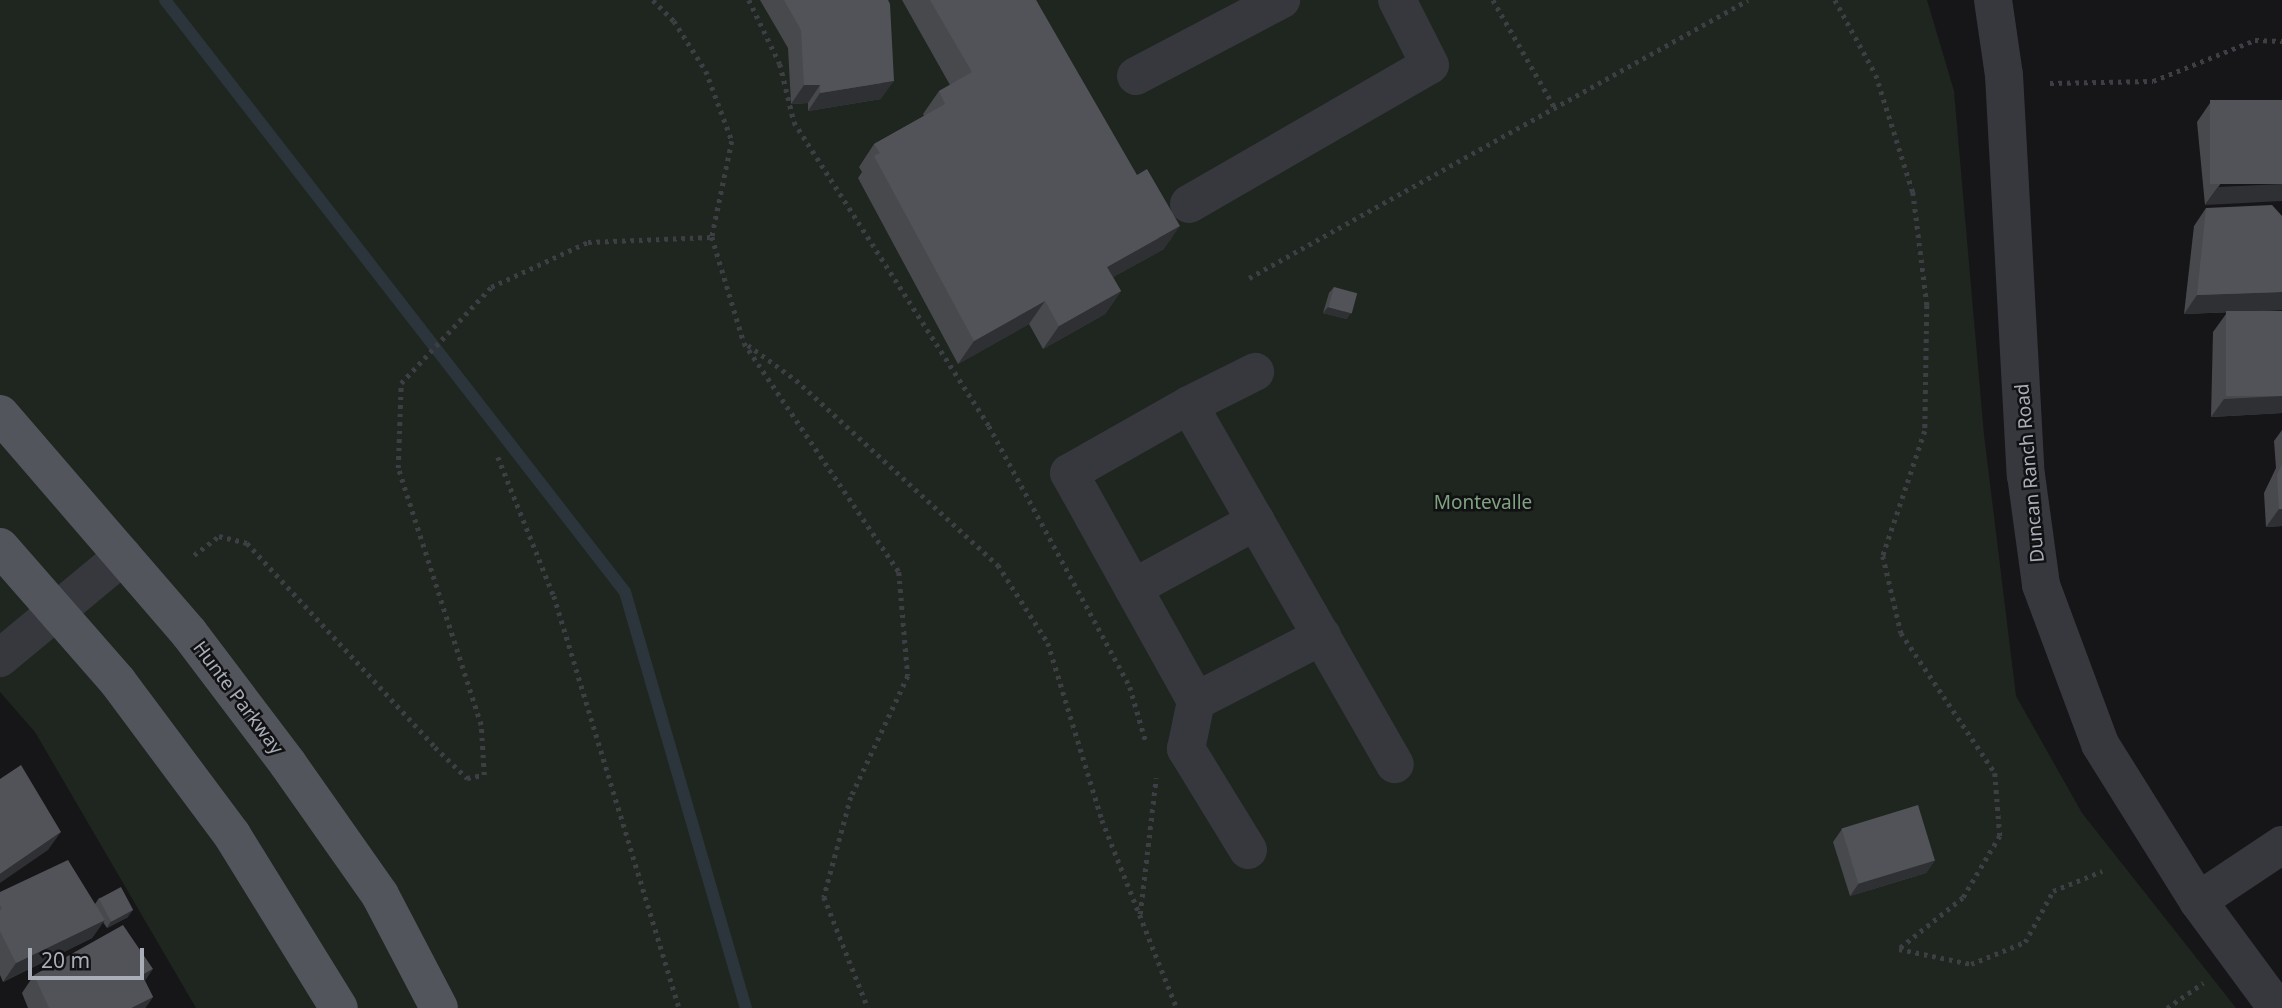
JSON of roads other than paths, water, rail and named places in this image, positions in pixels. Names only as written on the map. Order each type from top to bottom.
[{"type":"main road","name":"Hunte Parkway","points":[[0,414],[189,633],[380,895],[439,1008]]},
{"type":"main road","points":[[0,547],[118,682],[232,835],[339,1008]]},
{"type":"street","points":[[1136,76],[1282,0]]},
{"type":"street","points":[[1189,204],[1430,65],[1397,0]]},
{"type":"street","name":"Duncan Ranch Road","points":[[1993,0],[2004,75],[2026,475],[2041,585],[2100,744],[2198,901],[2277,1008]]},
{"type":"street","points":[[1248,850],[1186,748],[1196,701],[1069,473],[1189,405],[1255,372]]},
{"type":"street","points":[[1189,405],[1395,764]]},
{"type":"street","points":[[1133,588],[1256,521]]},
{"type":"street","points":[[0,659],[123,556]]},
{"type":"street","points":[[1196,701],[1322,636]]},
{"type":"street","points":[[2198,901],[2282,845]]},
{"type":"waterway","points":[[165,0],[625,592],[746,1008]]},
{"type":"park label","name":"Montevalle","points":[[1483,503]]}]
